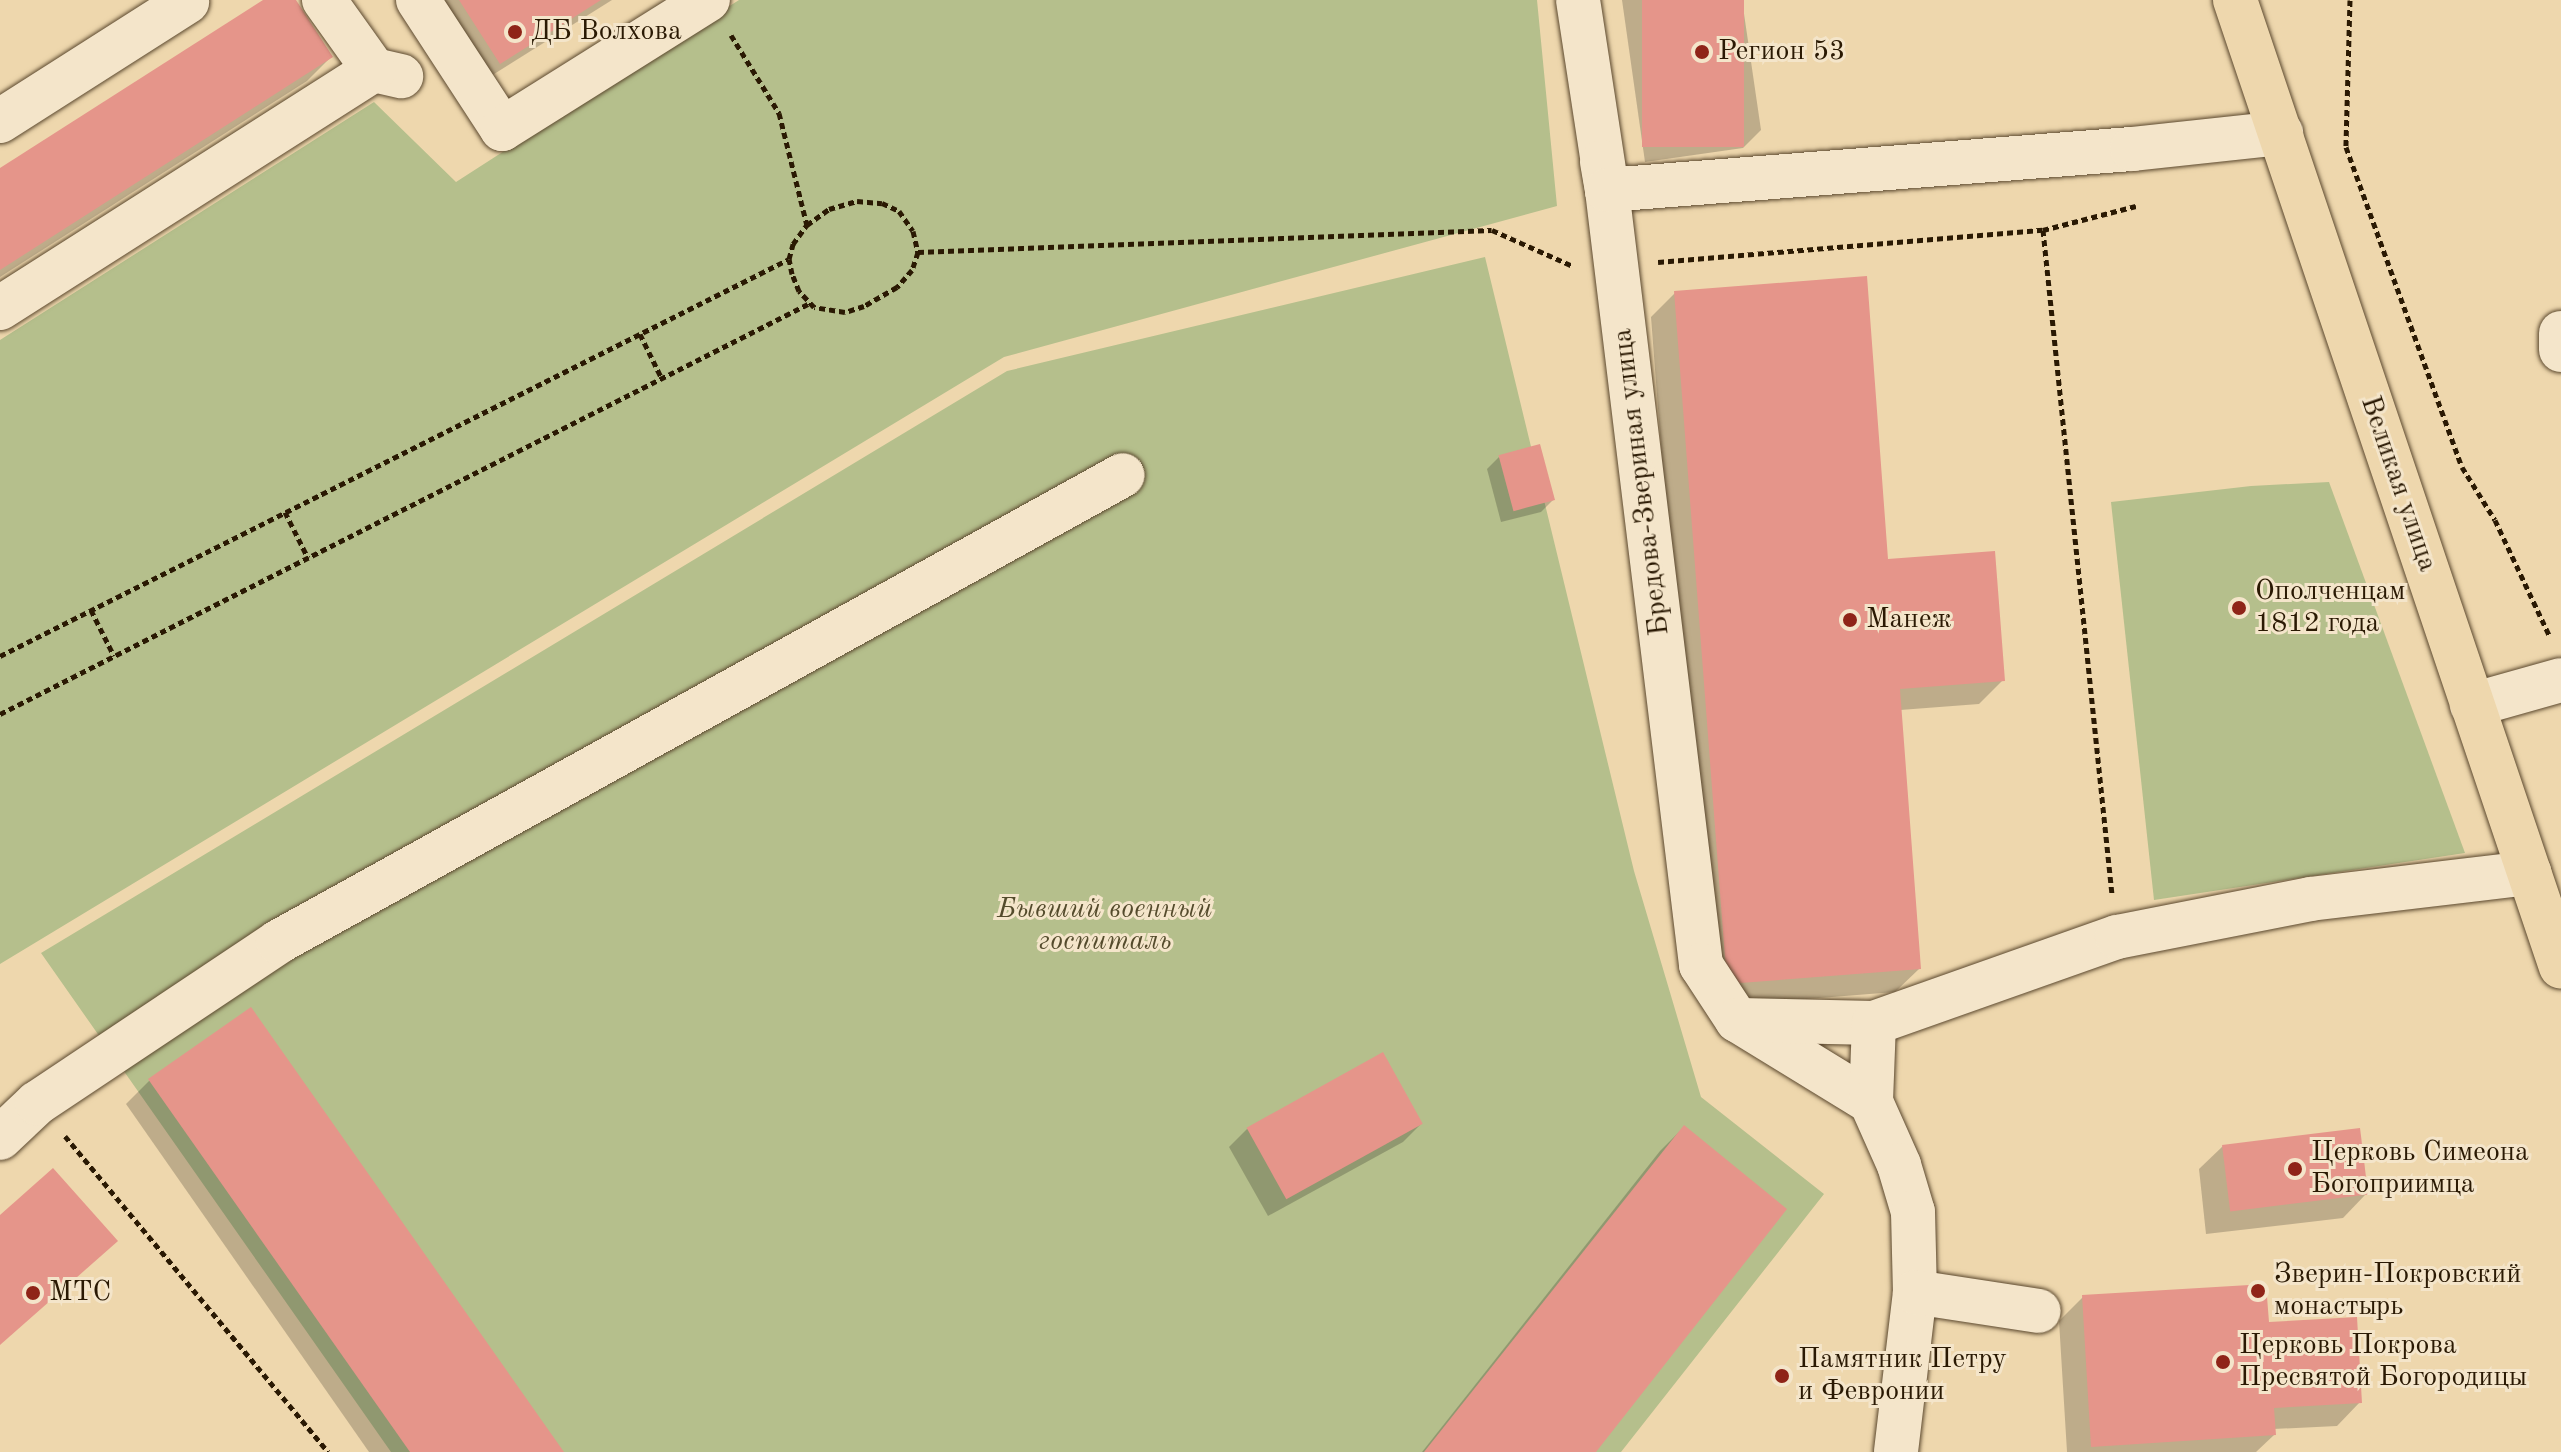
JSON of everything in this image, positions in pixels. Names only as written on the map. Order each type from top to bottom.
[{"type":"main road","name":"Великая улица","points":[[2241,7],[2561,967]]},
{"type":"street","points":[[0,308],[387,73],[324,0]]},
{"type":"street","points":[[418,0],[502,129],[716,12]]},
{"type":"street","name":"Бредова-Звериная улица","points":[[1577,0],[1606,183],[1701,965],[1737,1020]]},
{"type":"street","points":[[0,121],[187,2]]},
{"type":"street","points":[[1606,183],[2132,149],[2281,133]]},
{"type":"street","points":[[2561,333],[2561,350]]},
{"type":"street","points":[[0,1138],[37,1103],[278,942],[1123,475]]},
{"type":"street","points":[[2472,705],[2558,665]]},
{"type":"street","points":[[1737,1020],[1874,1023],[2117,937],[2310,899],[2529,873]]},
{"type":"street","points":[[1737,1020],[1871,1102]]},
{"type":"street","points":[[1874,1023],[1871,1102],[1899,1165],[1913,1212],[1915,1292],[1896,1452]]},
{"type":"street","points":[[1915,1292],[2039,1311]]},
{"type":"path","points":[[2350,0],[2346,147],[2462,467],[2495,520],[2558,665]]},
{"type":"path","points":[[716,12],[779,113],[807,225]]},
{"type":"path","points":[[857,201],[882,203],[899,211],[913,231],[918,252],[912,270],[897,287],[864,306],[845,312],[826,311],[808,304],[792,274],[789,259],[793,244],[807,225],[829,209],[857,201]]},
{"type":"path","points":[[918,252],[1492,230],[1579,269],[2043,230],[2136,206]]},
{"type":"path","points":[[2043,230],[2117,937]]},
{"type":"path","points":[[0,656],[789,259]]},
{"type":"path","points":[[0,714],[808,304]]},
{"type":"path","points":[[640,334],[662,379]]},
{"type":"path","points":[[285,512],[308,558]]},
{"type":"path","points":[[91,610],[114,656]]},
{"type":"path","points":[[37,1103],[328,1452]]},
{"type":"green space","points":[[739,0],[1537,0],[1557,206],[1004,357],[0,964],[0,340],[374,102],[456,182]]},
{"type":"green space","name":"Бывший военный госпиталь","points":[[1485,257],[1634,871],[1701,1097],[1824,1194],[1621,1452],[391,1452],[41,953],[1007,371]]},
{"type":"green space","points":[[2329,482],[2465,853],[2154,900],[2111,502],[2251,486]]},
{"type":"building","points":[[263,0],[296,0],[333,57],[0,270],[0,168]]},
{"type":"building","name":"ДБ Волхова","points":[[459,0],[601,0],[500,64]]},
{"type":"building","points":[[1642,0],[1744,0],[1744,147],[1642,147]]},
{"type":"building","name":"Манеж","points":[[1867,276],[1888,559],[1995,551],[2005,681],[1900,689],[1921,969],[1727,984],[1674,291]]},
{"type":"building","points":[[1540,444],[1555,500],[1513,511],[1498,455]]},
{"type":"building","points":[[251,1007],[564,1452],[410,1452],[148,1079]]},
{"type":"building","points":[[1383,1052],[1423,1124],[1286,1199],[1247,1128]]},
{"type":"building","points":[[1684,1125],[1787,1209],[1596,1452],[1424,1452]]},
{"type":"building","name":"Церковь Симеона Богоприимца","points":[[2360,1128],[2368,1195],[2230,1211],[2222,1145]]},
{"type":"building","points":[[53,1168],[118,1241],[0,1345],[0,1215]]},
{"type":"building","name":"Церковь Покрова Пресвятой Богородицы","points":[[2266,1284],[2269,1322],[2357,1317],[2362,1403],[2274,1408],[2276,1435],[2091,1447],[2082,1295]]},
{"type":"place","name":"ДБ Волхова","points":[[515,32]]},
{"type":"place","name":"Регион 53","points":[[1702,52]]},
{"type":"place","name":"Ополченцам 1812 года","points":[[2239,608]]},
{"type":"place","name":"Манеж","points":[[1850,620]]},
{"type":"place","name":"Церковь Симеона Богоприимца","points":[[2295,1169]]},
{"type":"place","name":"Зверин-Покровский монастырь","points":[[2258,1291]]},
{"type":"place","name":"МТС","points":[[33,1293]]},
{"type":"place","name":"Церковь Покрова Пресвятой Богородицы","points":[[2223,1362]]},
{"type":"place","name":"Памятник Петру и Февронии","points":[[1782,1376]]}]
